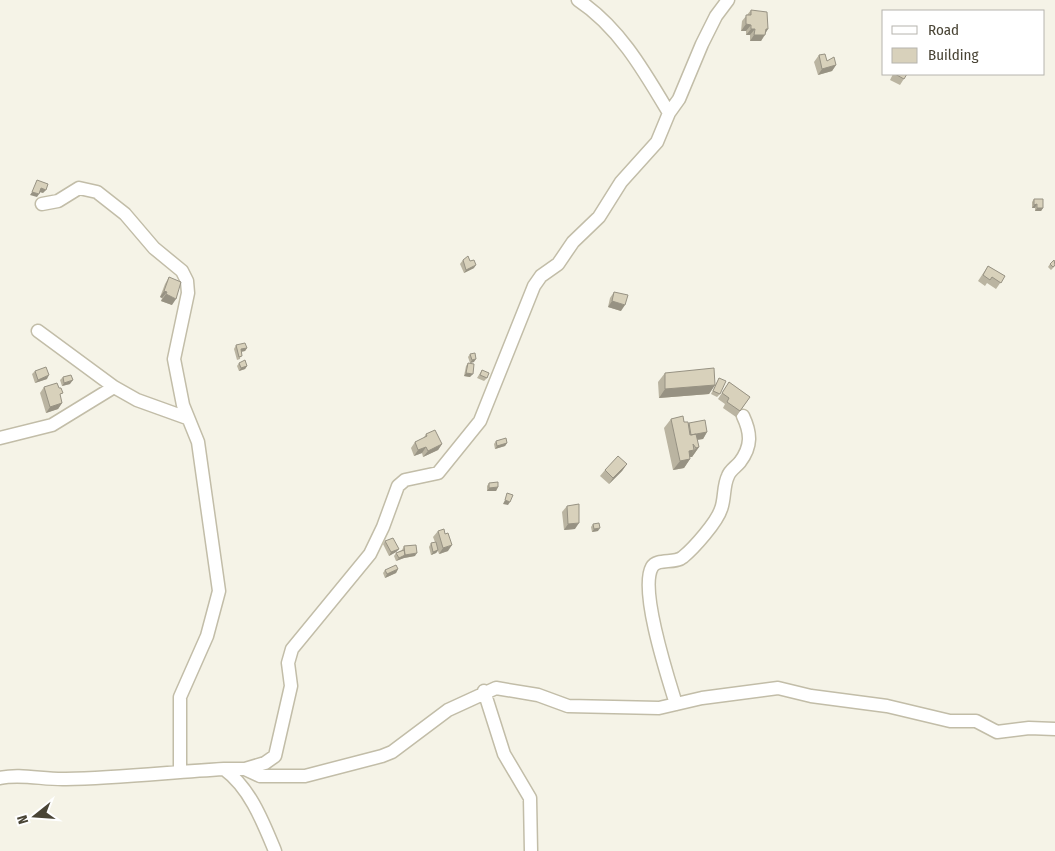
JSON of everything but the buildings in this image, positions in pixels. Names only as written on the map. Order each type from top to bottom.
[{"type":"street","points":[[578,0],[597,13],[611,26],[647,76],[669,112]]},
{"type":"street","points":[[274,775],[275,756],[291,686],[288,663],[292,649],[370,554],[383,527],[398,486],[405,480],[438,473],[480,421],[534,286],[541,276],[558,264],[573,242],[603,212],[621,182],[657,142],[669,112],[679,99],[706,37],[728,0]]},
{"type":"street","points":[[42,204],[58,201],[79,188],[97,192],[130,219],[154,248],[182,270],[187,281],[188,293],[174,359],[188,418],[198,442],[219,591],[207,636],[180,697],[180,770]]},
{"type":"street","points":[[38,331],[114,387],[137,400],[188,418]]},
{"type":"street","points":[[0,438],[52,424],[114,387]]},
{"type":"street","points":[[676,704],[656,641],[650,582],[651,569],[656,563],[674,562],[683,557],[718,516],[727,478],[749,446],[750,430],[743,416]]},
{"type":"street","points":[[245,769],[260,776],[314,775],[382,756],[392,752],[448,710],[484,691],[496,688],[538,695],[568,706],[659,708],[702,698],[778,688],[811,696],[895,708],[950,721],[976,721],[997,732],[1029,728],[1055,729]]},
{"type":"street","points":[[484,691],[504,754],[530,798],[531,851]]},
{"type":"street","points":[[0,778],[123,777],[180,770],[245,769],[265,763],[275,756]]},
{"type":"street","points":[[224,769],[238,783],[261,818],[275,851]]}]
